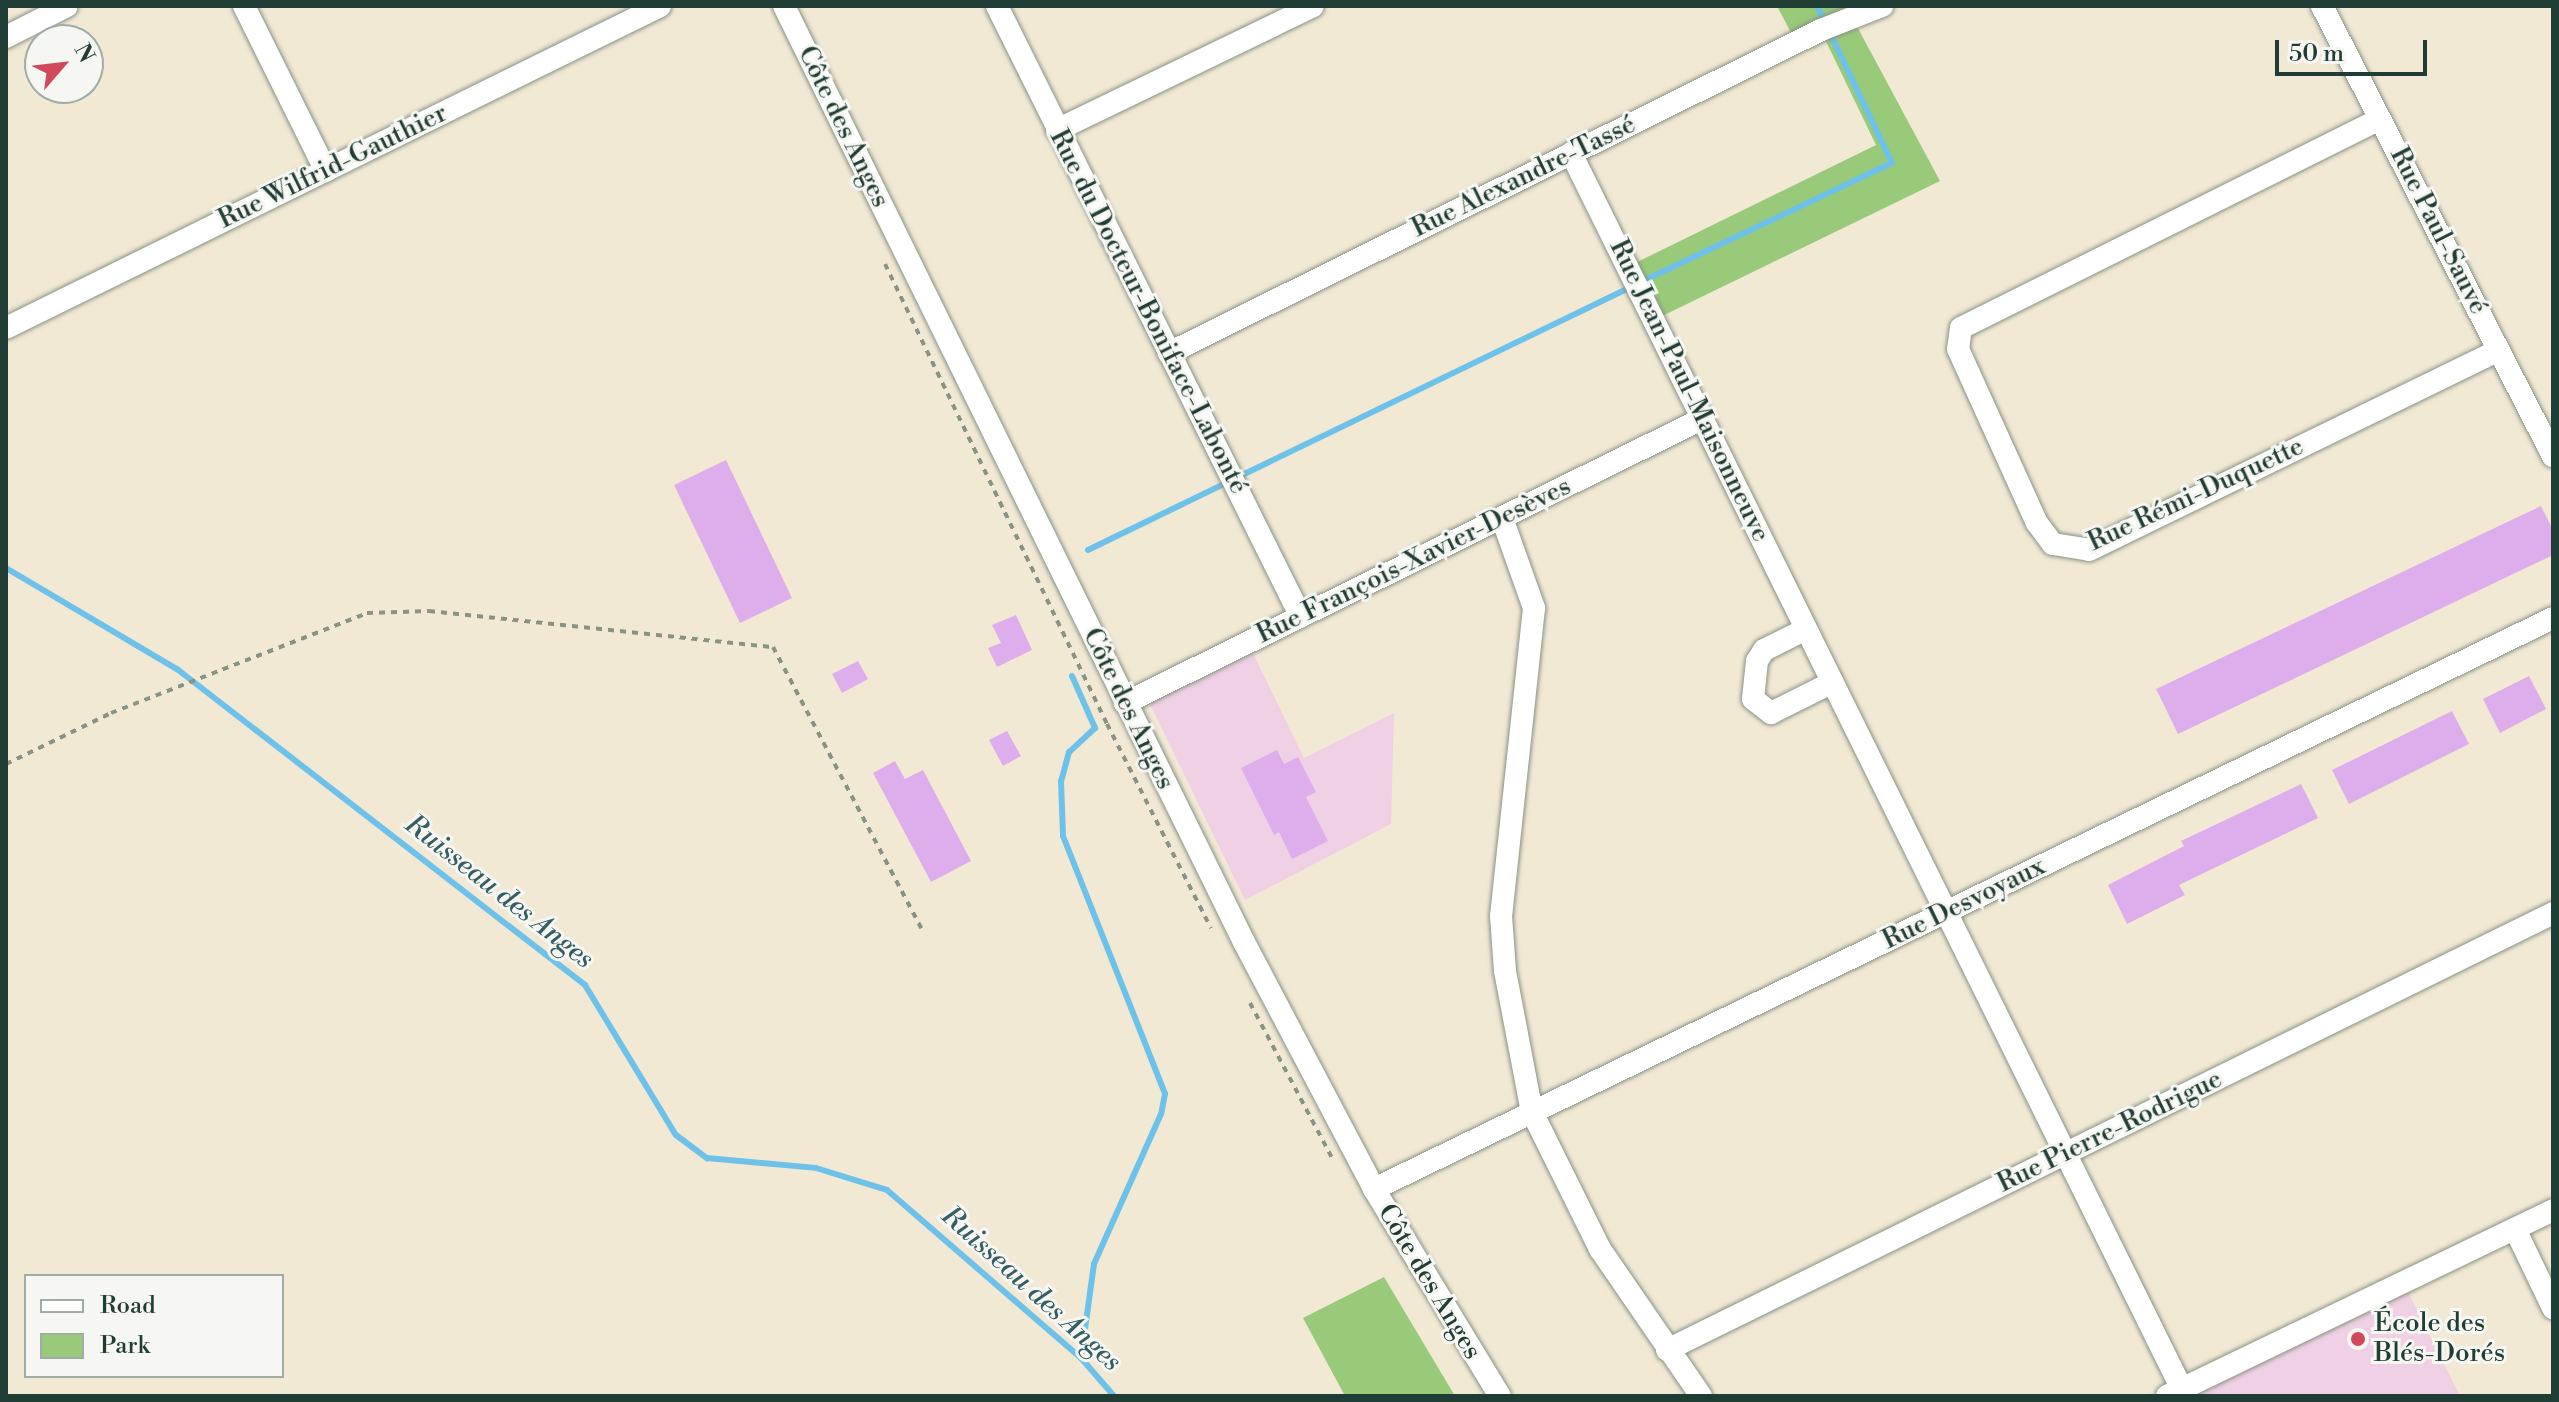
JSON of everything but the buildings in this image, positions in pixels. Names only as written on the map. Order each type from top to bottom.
[{"type":"street","points":[[6,37],[67,6]]},
{"type":"street","points":[[244,6],[326,171]]},
{"type":"street","name":"Rue Wilfrid-Gauthier","points":[[6,328],[660,6]]},
{"type":"street","name":"Côte des Anges","points":[[784,6],[1125,703],[1374,1189],[1500,1396]]},
{"type":"street","name":"Rue du Docteur-Boniface-Labonté","points":[[997,6],[1301,617]]},
{"type":"street","points":[[1057,130],[1313,6]]},
{"type":"street","name":"Rue Alexandre-Tassé","points":[[1169,353],[1821,30],[1882,6]]},
{"type":"street","name":"Rue Paul-Sauvé","points":[[2322,6],[2553,456]]},
{"type":"street","name":"Rue Rémi-Duquette","points":[[2380,119],[1961,328],[1958,349],[2037,523],[2053,544],[2089,550],[2499,350]]},
{"type":"street","name":"Rue Jean-Paul-Maisonneuve","points":[[1571,153],[2065,1154],[2174,1393]]},
{"type":"street","name":"Rue François-Xavier-Desèves","points":[[1125,703],[1702,419]]},
{"type":"street","points":[[1502,518],[1534,608],[1501,916],[1505,971],[1532,1112],[1600,1249],[1701,1396]]},
{"type":"street","name":"Rue Desvoyaux","points":[[1374,1189],[2553,618]]},
{"type":"street","points":[[1806,629],[1764,650],[1757,661],[1753,699],[1771,713],[1833,682]]},
{"type":"street","name":"Rue Pierre-Rodrigue","points":[[1667,1350],[2553,913]]},
{"type":"street","points":[[2174,1393],[2553,1210]]},
{"type":"street","points":[[2515,1229],[2553,1308]]},
{"type":"path","points":[[6,764],[111,713],[367,613],[429,611],[773,647],[921,928]]},
{"type":"shaded area","points":[[1248,643],[1304,758],[1394,713],[1391,824],[1245,900],[1147,698]]},
{"type":"shaded area","name":"École des Blés-Dorés","points":[[2403,1282],[2460,1396],[2166,1396]]},
{"type":"green space","points":[[1777,6],[1846,6],[1940,181],[1654,320],[1627,267],[1876,145],[1821,31],[1796,42]]},
{"type":"green space","points":[[1384,1277],[1455,1396],[1345,1396],[1303,1318]]},
{"type":"waterway","points":[[1641,282],[1892,163],[1817,6]]},
{"type":"waterway","points":[[1238,477],[1631,287]]},
{"type":"waterway","points":[[1088,550],[1228,482]]},
{"type":"waterway","name":"Ruisseau des Anges","points":[[6,568],[177,669],[585,985],[676,1135],[707,1158],[816,1168],[887,1190],[1081,1358],[1114,1396]]},
{"type":"waterway","points":[[1072,676],[1095,728],[1069,752],[1061,781],[1063,836],[1165,1094],[1161,1114],[1094,1264],[1081,1358]]},
{"type":"place","name":"École des Blés-Dorés","points":[[2358,1339]]}]
